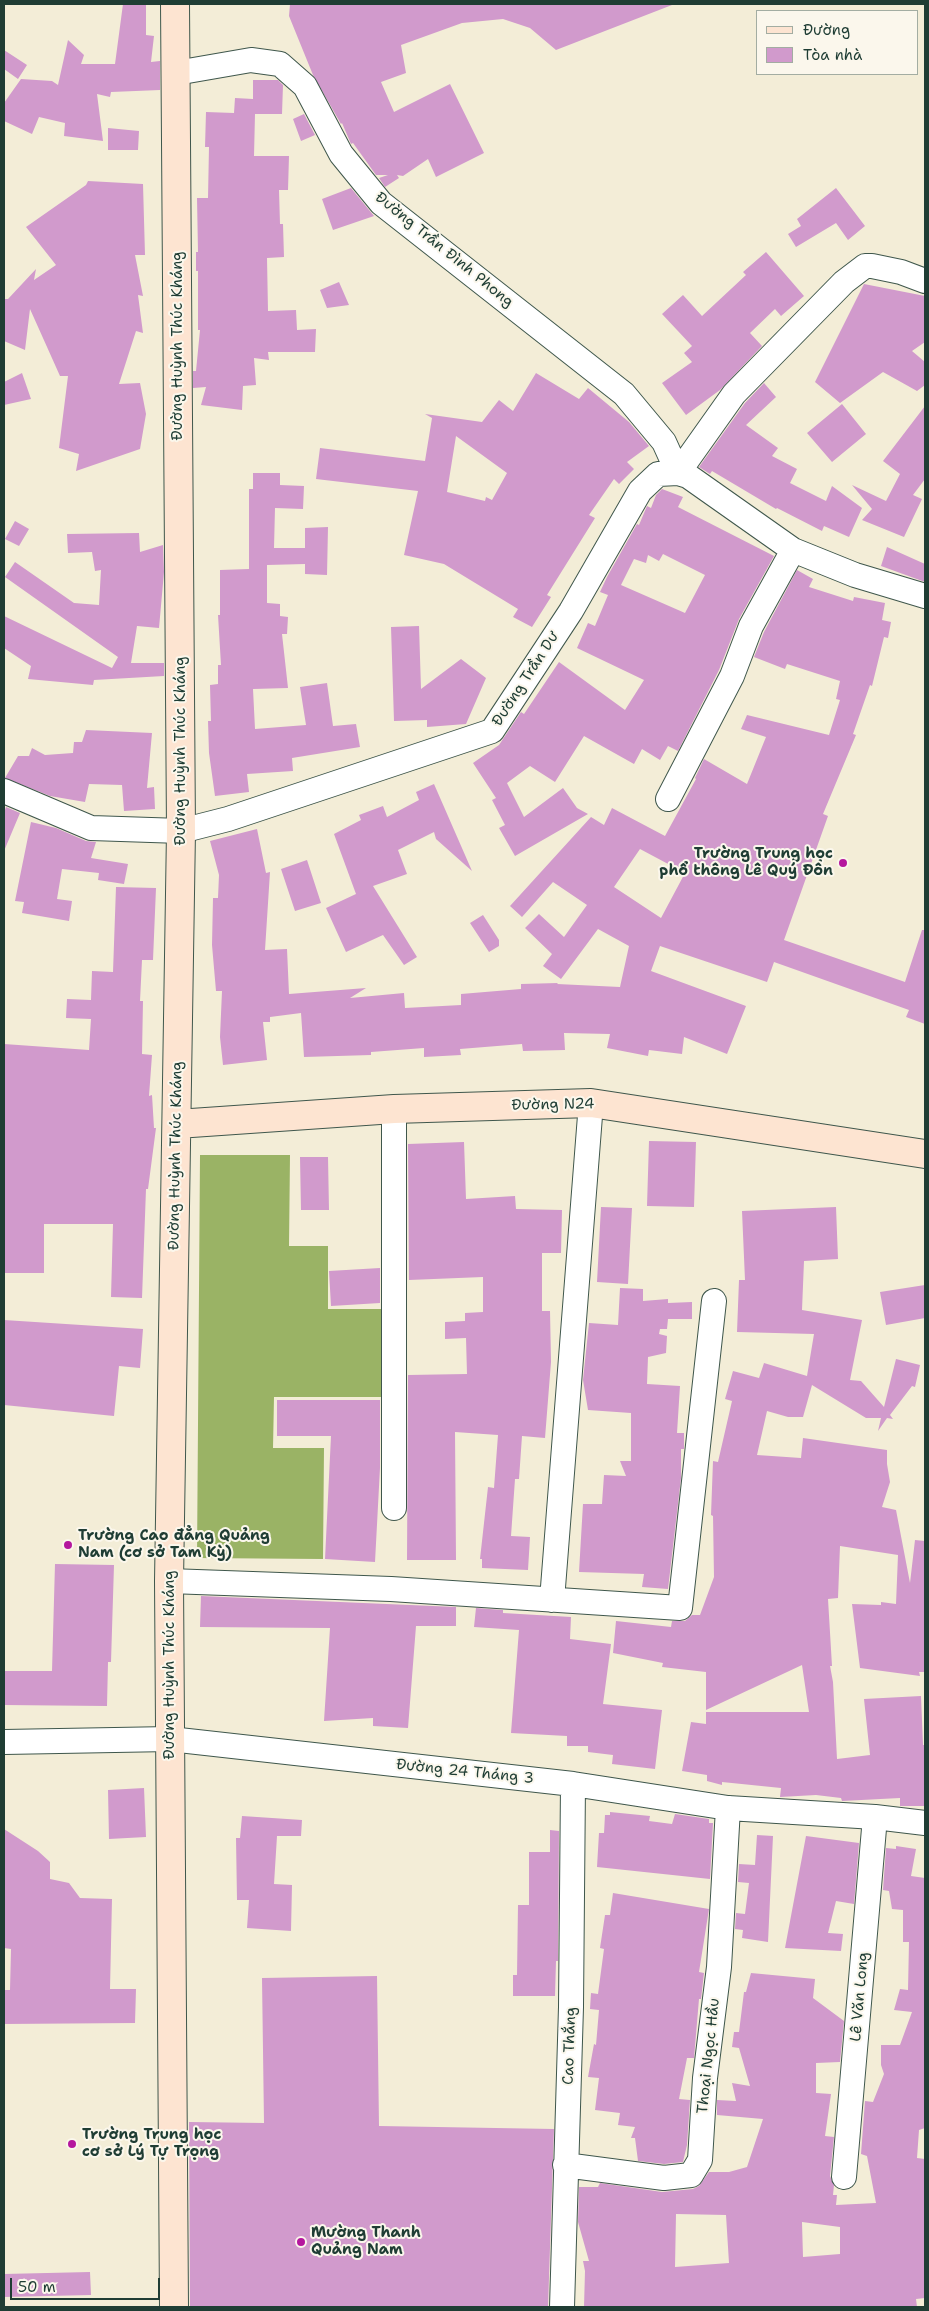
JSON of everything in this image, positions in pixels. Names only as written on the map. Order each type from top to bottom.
[{"type":"street","name":"Đường Huỳnh Thúc Kháng","points":[[174,2307],[170,1581],[181,831],[175,4]]},
{"type":"street","name":"Đường Trần Đình Phong","points":[[176,73],[250,60],[280,64],[305,86],[341,154],[380,203],[624,394],[664,442],[678,474]]},
{"type":"street","points":[[925,281],[901,272],[865,266],[844,282],[734,394],[678,474],[688,476],[793,550],[855,575],[925,596]]},
{"type":"street","name":"Đường Trần Dư","points":[[4,791],[91,828],[181,831],[228,819],[492,731],[570,611],[640,491],[658,474],[678,474]]},
{"type":"street","points":[[668,799],[732,676],[751,626],[793,550]]},
{"type":"street","points":[[552,1600],[591,1103]]},
{"type":"street","name":"Đường N24","points":[[177,1124],[394,1109],[591,1103],[922,1159]]},
{"type":"street","points":[[394,1109],[394,1508]]},
{"type":"street","points":[[170,1581],[391,1589],[680,1608],[714,1301]]},
{"type":"street","name":"Đường 24 Tháng 3","points":[[4,1742],[170,1739],[573,1784],[728,1808],[875,1817],[925,1823]]},
{"type":"street","name":"Cao Thắng","points":[[562,2307],[571,2007],[573,1784]]},
{"type":"street","name":"Thoại Ngọc Hầu","points":[[565,2166],[664,2178],[691,2175],[700,2160],[705,2078],[720,1967],[728,1808]]},
{"type":"street","name":"Lê Văn Long","points":[[844,2177],[875,1817]]},
{"type":"green space","points":[[200,1155],[290,1155],[289,1246],[328,1246],[328,1309],[391,1309],[390,1397],[274,1397],[273,1448],[324,1448],[323,1559],[197,1558]]},
{"type":"building","points":[[123,4],[146,4],[146,35],[154,36],[151,62],[160,61],[160,90],[111,92],[110,97],[97,94],[103,141],[64,136],[65,123],[39,117],[32,134],[4,121],[4,103],[21,79],[52,81],[58,85],[68,40],[84,55],[81,64],[115,64]]},
{"type":"building","points":[[290,4],[672,5],[556,50],[530,28],[503,19],[462,23],[401,45],[406,73],[381,82],[394,112],[450,84],[484,153],[436,177],[428,159],[403,176],[397,175],[399,178],[385,187],[379,178],[388,175],[376,175],[353,143],[351,144],[342,123],[313,75],[289,16]]},
{"type":"building","points":[[4,50],[27,65],[18,79],[4,69]]},
{"type":"building","points":[[253,80],[278,80],[283,85],[282,114],[255,114],[254,156],[289,156],[288,190],[279,190],[280,224],[283,224],[284,257],[267,258],[268,311],[296,310],[297,330],[316,329],[315,352],[268,352],[269,360],[254,358],[256,385],[243,386],[242,410],[201,405],[206,387],[193,388],[193,371],[196,371],[200,330],[198,330],[198,271],[196,271],[196,252],[198,252],[197,198],[208,198],[209,147],[205,147],[206,112],[234,113],[235,98],[253,99]]},
{"type":"building","points":[[304,114],[315,135],[301,141],[293,119]]},
{"type":"building","points":[[108,128],[139,131],[138,150],[108,150]]},
{"type":"building","points":[[88,181],[143,184],[145,255],[135,255],[143,296],[138,295],[143,333],[136,331],[119,384],[140,383],[146,414],[140,449],[76,471],[79,454],[59,448],[68,376],[60,376],[30,309],[25,350],[4,341],[4,299],[8,299],[36,269],[34,280],[56,265],[26,227],[86,185]]},
{"type":"building","points":[[351,188],[374,216],[333,230],[322,199]]},
{"type":"building","points":[[836,188],[865,226],[848,240],[836,223],[796,247],[788,234],[801,226],[797,219]]},
{"type":"building","points":[[766,252],[804,296],[781,316],[775,309],[750,333],[762,346],[720,390],[686,415],[662,383],[692,362],[684,353],[692,346],[662,314],[683,295],[702,316],[746,275],[743,272]]},
{"type":"building","points":[[339,282],[349,305],[327,308],[320,290]]},
{"type":"building","points":[[864,284],[925,296],[925,342],[912,351],[925,362],[925,385],[917,391],[883,372],[840,403],[815,382]]},
{"type":"building","points":[[22,373],[31,399],[4,405],[4,382]]},
{"type":"building","points":[[536,373],[579,399],[588,388],[629,422],[649,446],[627,462],[634,469],[619,484],[614,479],[589,515],[595,518],[547,595],[551,597],[532,627],[513,617],[518,609],[444,564],[404,555],[418,491],[316,479],[320,448],[425,461],[432,418],[425,414],[482,422],[499,400],[513,411]],"holes":[[[456,436],[507,473],[492,500],[486,497],[485,501],[447,492]]]},
{"type":"building","points":[[764,383],[776,397],[746,425],[778,448],[772,456],[797,469],[790,483],[826,501],[832,486],[862,508],[849,537],[824,526],[822,531],[776,509],[712,471],[710,474],[699,467],[745,403]]},
{"type":"building","points":[[842,404],[866,434],[832,462],[807,433]]},
{"type":"building","points":[[925,406],[925,479],[913,495],[922,499],[904,537],[862,520],[872,509],[852,485],[886,501],[900,474],[883,461]]},
{"type":"building","points":[[253,473],[280,473],[280,485],[304,486],[303,509],[275,508],[274,548],[305,548],[305,528],[328,527],[327,575],[305,574],[305,564],[267,565],[267,603],[280,604],[280,616],[288,617],[287,634],[282,634],[288,688],[253,689],[255,729],[306,725],[300,687],[327,683],[333,726],[356,724],[360,747],[292,758],[293,771],[247,774],[249,792],[215,796],[209,753],[208,721],[211,721],[210,685],[218,684],[218,665],[221,665],[218,615],[220,615],[220,570],[249,569],[249,489],[253,489]]},
{"type":"building","points":[[662,489],[683,497],[678,507],[774,556],[739,619],[719,670],[678,751],[668,746],[660,760],[642,749],[634,764],[584,736],[555,782],[530,766],[507,783],[524,817],[563,788],[577,808],[588,814],[515,856],[499,828],[505,825],[492,800],[496,798],[473,763],[499,745],[521,712],[524,714],[559,662],[625,710],[644,680],[577,648],[588,623],[595,626],[608,595],[600,592],[607,577],[637,524],[639,525],[647,506],[651,508],[656,495]],"holes":[[[663,554],[705,575],[685,613],[621,585],[634,559],[646,563],[648,555],[659,561]]]},
{"type":"building","points":[[15,521],[29,529],[19,546],[5,539]]},
{"type":"building","points":[[139,533],[140,552],[163,545],[164,572],[159,628],[137,626],[131,663],[164,663],[164,676],[94,680],[93,685],[28,679],[31,666],[4,648],[4,616],[112,668],[118,657],[5,577],[15,562],[74,603],[99,605],[101,570],[95,571],[92,552],[68,553],[67,534]]},
{"type":"building","points":[[887,547],[925,564],[925,582],[881,566]]},
{"type":"building","points":[[797,570],[813,579],[809,587],[853,601],[854,597],[885,603],[882,620],[891,622],[888,638],[884,637],[872,686],[870,685],[853,734],[856,735],[823,814],[828,816],[784,940],[905,982],[922,930],[925,930],[925,1024],[906,1017],[909,1010],[774,962],[767,982],[660,946],[651,971],[746,1006],[727,1054],[684,1037],[682,1054],[649,1050],[648,1056],[607,1048],[610,1034],[564,1033],[565,1050],[523,1051],[522,1044],[460,1049],[461,1055],[424,1057],[424,1048],[371,1052],[371,1055],[304,1057],[301,1013],[270,1017],[270,1022],[263,1022],[267,1060],[223,1065],[220,1037],[222,991],[216,991],[212,945],[213,898],[218,898],[219,875],[210,841],[257,829],[266,873],[270,872],[265,950],[287,949],[289,994],[366,988],[350,998],[404,993],[405,1008],[461,1005],[461,994],[521,989],[521,984],[558,983],[620,987],[629,946],[598,929],[561,979],[543,966],[552,954],[525,928],[539,914],[564,937],[587,905],[553,882],[522,917],[510,906],[591,817],[604,825],[612,808],[665,836],[696,779],[704,759],[747,784],[766,737],[741,729],[747,715],[829,735],[840,700],[836,699],[840,681],[787,664],[785,669],[754,657],[764,632]],"holes":[[[640,849],[685,873],[661,918],[614,887]]]},
{"type":"building","points":[[419,626],[421,689],[461,659],[486,678],[466,724],[427,727],[427,720],[394,721],[391,627]]},
{"type":"building","points":[[86,730],[152,733],[147,788],[154,787],[155,809],[124,811],[122,785],[89,784],[85,802],[50,796],[5,778],[18,756],[29,756],[32,748],[45,755],[73,753],[74,742],[82,742]]},
{"type":"building","points":[[434,784],[472,871],[436,839],[434,832],[398,850],[407,874],[373,886],[417,957],[404,965],[383,935],[346,952],[326,908],[356,894],[334,834],[361,820],[359,815],[383,806],[387,817],[419,800],[416,792]]},
{"type":"building","points":[[6,807],[20,813],[4,851],[4,813]]},
{"type":"building","points":[[31,822],[56,828],[86,841],[96,842],[91,858],[128,864],[124,884],[98,880],[99,873],[62,869],[57,899],[72,901],[69,921],[22,913],[24,902],[15,901]]},
{"type":"building","points":[[307,860],[321,903],[295,911],[281,869]]},
{"type":"building","points":[[116,887],[156,888],[153,960],[142,960],[140,1001],[143,1001],[142,1054],[152,1055],[149,1096],[152,1095],[154,1128],[156,1128],[148,1189],[146,1189],[142,1298],[111,1297],[113,1224],[44,1224],[44,1273],[4,1273],[4,1044],[89,1050],[91,1019],[66,1018],[67,999],[91,1000],[92,971],[113,972]]},
{"type":"building","points":[[483,915],[499,940],[499,946],[489,952],[470,923]]},
{"type":"building","points":[[649,1141],[696,1142],[694,1207],[647,1206]]},
{"type":"building","points":[[464,1142],[466,1199],[515,1196],[516,1209],[562,1210],[561,1253],[542,1253],[542,1311],[550,1311],[551,1362],[545,1438],[522,1436],[519,1479],[515,1479],[511,1536],[530,1537],[528,1570],[482,1568],[482,1559],[480,1559],[488,1487],[494,1488],[498,1435],[455,1432],[456,1560],[407,1560],[408,1375],[467,1374],[466,1338],[445,1339],[445,1322],[465,1321],[465,1313],[483,1312],[483,1277],[409,1280],[408,1144]]},
{"type":"building","points":[[300,1157],[328,1157],[329,1210],[301,1210]]},
{"type":"building","points":[[601,1207],[632,1208],[628,1284],[597,1282]]},
{"type":"building","points":[[836,1207],[838,1259],[804,1261],[802,1310],[862,1320],[850,1380],[861,1381],[884,1407],[896,1359],[920,1365],[915,1387],[912,1386],[890,1415],[893,1419],[887,1418],[878,1431],[881,1418],[866,1418],[812,1385],[803,1417],[788,1417],[767,1411],[757,1455],[801,1458],[803,1438],[887,1450],[890,1482],[882,1507],[896,1510],[910,1583],[915,1540],[925,1541],[925,1672],[919,1672],[920,1676],[860,1668],[852,1604],[881,1605],[881,1602],[896,1604],[898,1555],[840,1546],[838,1598],[828,1599],[832,1666],[830,1666],[833,1682],[837,1759],[870,1755],[864,1699],[921,1696],[923,1745],[925,1745],[925,1806],[900,1806],[900,1798],[842,1801],[841,1798],[816,1795],[780,1797],[781,1788],[722,1782],[722,1785],[707,1781],[707,1775],[682,1771],[691,1722],[706,1724],[706,1712],[809,1712],[802,1665],[706,1710],[706,1672],[662,1667],[663,1663],[613,1653],[616,1621],[671,1627],[672,1621],[685,1621],[692,1615],[700,1615],[714,1577],[713,1516],[711,1515],[713,1461],[718,1462],[732,1401],[725,1399],[733,1371],[759,1378],[764,1363],[807,1376],[814,1334],[737,1332],[739,1280],[745,1280],[742,1211]]},
{"type":"building","points":[[380,1268],[380,1303],[331,1306],[329,1271]]},
{"type":"building","points":[[925,1285],[925,1318],[886,1325],[880,1292]]},
{"type":"building","points":[[620,1288],[643,1289],[643,1301],[668,1299],[668,1303],[692,1302],[692,1319],[668,1319],[667,1329],[660,1329],[659,1334],[667,1336],[666,1353],[648,1357],[647,1384],[680,1386],[677,1433],[684,1433],[684,1449],[681,1449],[681,1478],[668,1589],[642,1587],[644,1574],[579,1572],[583,1504],[602,1504],[604,1475],[626,1476],[620,1461],[631,1461],[631,1413],[588,1410],[583,1380],[589,1323],[618,1325]]},
{"type":"building","points":[[4,1320],[143,1329],[140,1368],[119,1366],[114,1416],[4,1405]]},
{"type":"building","points":[[277,1400],[380,1400],[380,1468],[375,1562],[325,1559],[331,1436],[277,1436]]},
{"type":"building","points":[[55,1564],[114,1565],[111,1662],[108,1662],[107,1706],[4,1705],[4,1671],[52,1671]]},
{"type":"building","points":[[201,1596],[456,1607],[456,1626],[416,1626],[408,1728],[373,1726],[373,1718],[324,1721],[330,1628],[200,1627]]},
{"type":"building","points":[[476,1608],[503,1610],[503,1613],[571,1617],[570,1639],[611,1644],[603,1704],[662,1710],[655,1769],[612,1764],[613,1755],[588,1752],[588,1746],[567,1746],[567,1736],[511,1733],[519,1630],[474,1627]]},
{"type":"building","points":[[144,1788],[146,1837],[109,1839],[108,1790]]},
{"type":"building","points":[[610,1812],[650,1816],[649,1821],[672,1824],[675,1814],[709,1819],[709,1823],[713,1823],[710,1879],[597,1867],[599,1833],[604,1833],[605,1815],[610,1815]]},
{"type":"building","points":[[242,1816],[302,1820],[301,1836],[277,1836],[274,1884],[292,1885],[291,1931],[247,1928],[249,1900],[237,1900],[236,1838],[240,1838]]},
{"type":"building","points":[[4,1829],[38,1851],[50,1862],[50,1879],[69,1883],[80,1898],[112,1899],[110,1989],[136,1989],[135,2023],[4,2024],[4,1990],[10,1990],[11,1949],[4,1948]]},
{"type":"building","points":[[550,1830],[559,1831],[558,1961],[556,1961],[555,1996],[513,1996],[513,1975],[517,1975],[518,1905],[529,1905],[529,1852],[550,1852]]},
{"type":"building","points":[[757,1835],[773,1836],[768,1942],[742,1938],[743,1930],[735,1929],[736,1913],[745,1914],[749,1883],[738,1882],[739,1864],[755,1865]]},
{"type":"building","points":[[806,1836],[859,1843],[854,1904],[836,1901],[828,1933],[843,1934],[841,1951],[785,1948]]},
{"type":"building","points":[[896,1846],[916,1849],[911,1876],[925,1878],[925,2128],[919,2130],[917,2158],[925,2159],[925,2298],[916,2299],[917,2307],[584,2307],[585,2271],[583,2261],[589,2261],[578,2222],[579,2187],[598,2187],[600,2183],[662,2192],[693,2189],[699,2186],[709,2172],[729,2172],[747,2167],[763,2119],[717,2115],[717,2100],[736,2101],[732,2083],[750,2086],[739,2048],[732,2047],[734,2032],[739,2032],[744,1992],[746,1992],[751,1973],[815,1979],[813,1998],[844,2021],[840,2062],[816,2063],[816,2093],[831,2094],[825,2136],[834,2137],[830,2176],[834,2185],[833,2195],[837,2195],[836,2205],[876,2203],[867,2156],[861,2154],[865,2101],[873,2102],[884,2074],[881,2065],[881,2045],[900,2045],[912,2012],[894,2010],[900,1989],[908,1990],[909,1942],[903,1942],[903,1910],[892,1909],[889,1891],[883,1890],[886,1848],[896,1849]],"holes":[[[676,2214],[726,2215],[729,2263],[675,2267]],[[802,2222],[840,2227],[840,2254],[803,2257]]]},
{"type":"building","points":[[613,1893],[709,1909],[699,1972],[704,1973],[701,1999],[699,1999],[694,2058],[687,2058],[679,2099],[690,2100],[687,2145],[683,2162],[664,2164],[638,2161],[635,2138],[631,2138],[635,2127],[618,2125],[620,2113],[595,2110],[599,2078],[588,2077],[594,2044],[596,2045],[599,2010],[590,2009],[591,1993],[598,1994],[604,1949],[600,1948],[605,1915],[610,1915]]},
{"type":"building","points":[[377,1976],[379,2126],[554,2129],[548,2307],[190,2307],[189,2122],[264,2123],[262,1978]]},
{"type":"building","points":[[90,2272],[91,2295],[4,2297],[4,2274]]},
{"type":"place","name":"Trường Trung học phổ thông Lê Quý Đôn","points":[[843,863]]},
{"type":"place","name":"Trường Cao đẳng Quảng Nam (cơ sở Tam Kỳ)","points":[[68,1545]]},
{"type":"place","name":"Trường Trung học cơ sở Lý Tự Trọng","points":[[72,2144]]},
{"type":"place","name":"Mường Thanh Quảng Nam","points":[[301,2242]]}]
